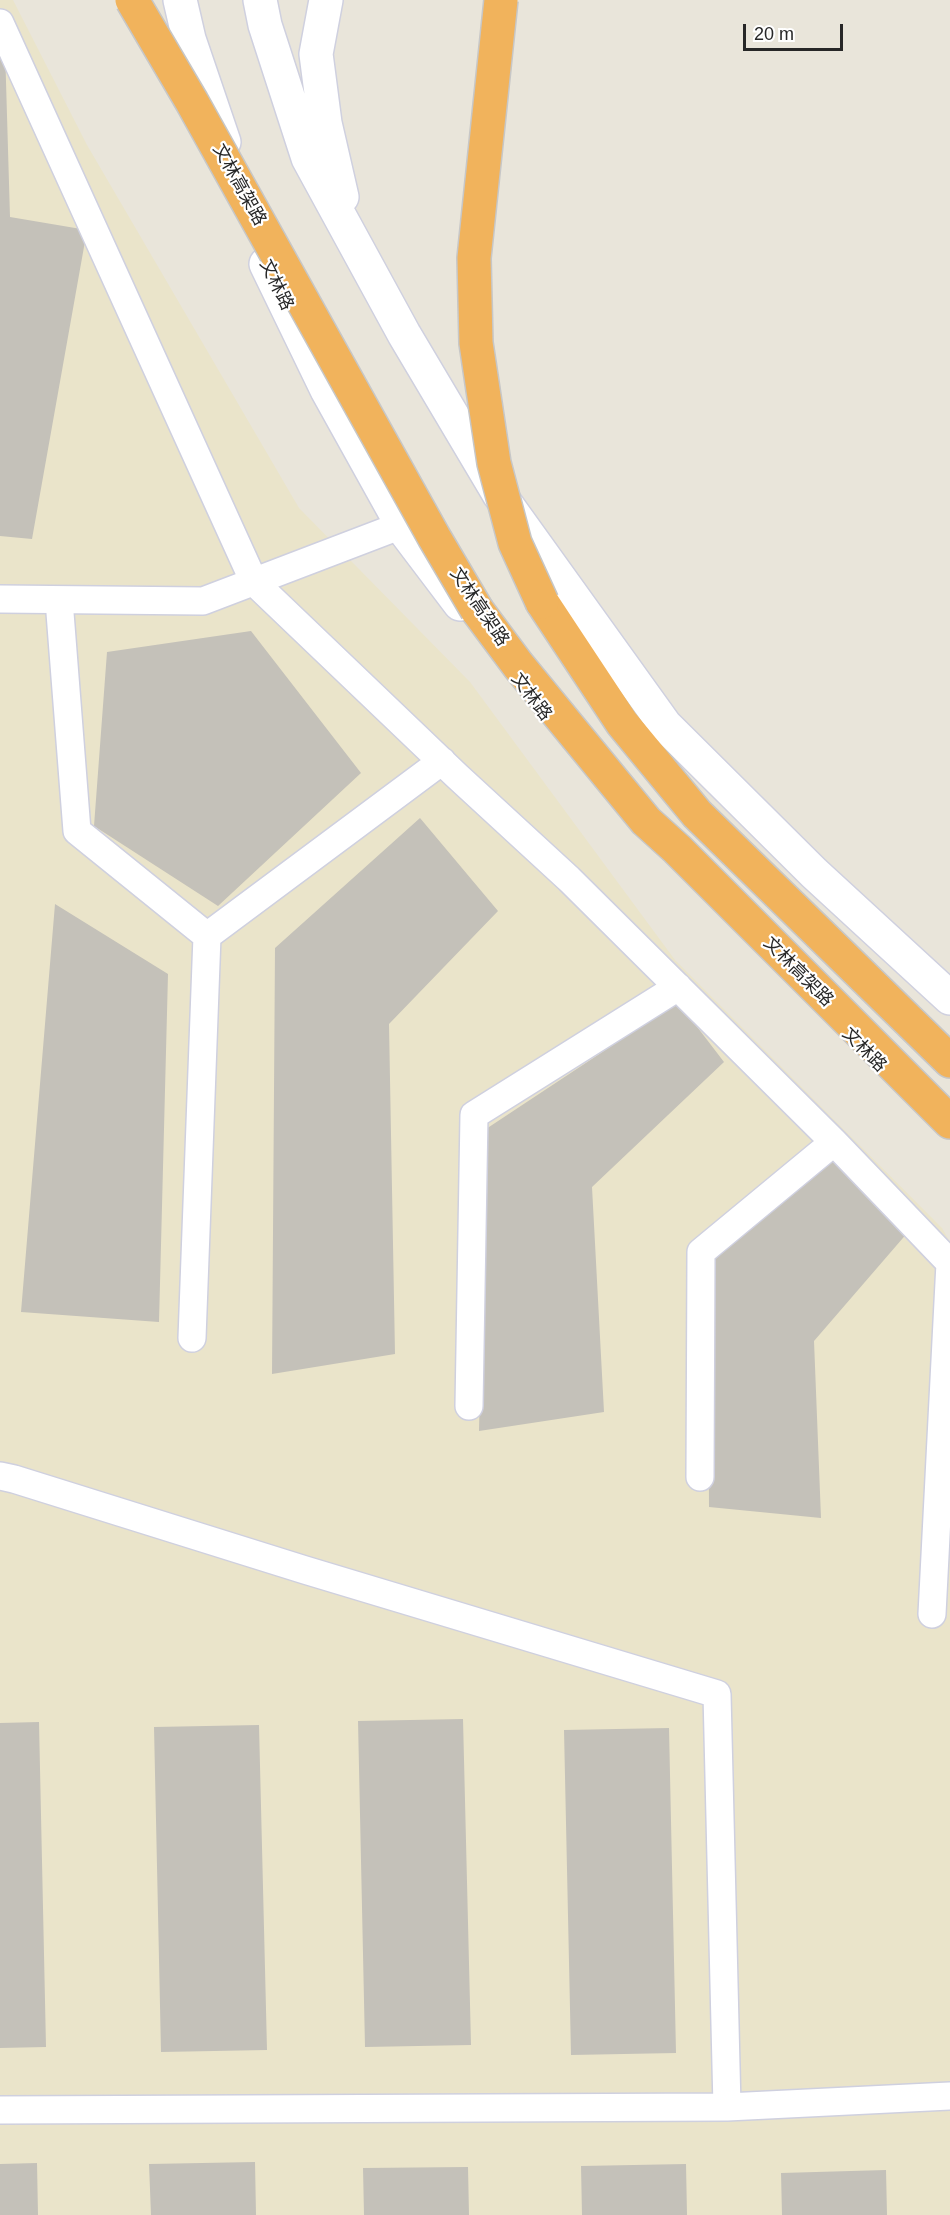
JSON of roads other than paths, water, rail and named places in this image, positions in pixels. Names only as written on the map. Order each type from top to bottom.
[{"type":"highway","name":"文林高架路","points":[[132,0],[192,102],[477,610],[646,821],[677,849],[950,1122]]},
{"type":"highway","points":[[501,0],[474,258],[476,343],[494,463],[515,543],[542,602],[622,723],[697,814],[950,1061]]},
{"type":"main road","name":"文林路","points":[[180,0],[189,39],[261,254],[327,390],[402,525],[570,747],[664,851],[950,1135]]},
{"type":"main road","points":[[260,0],[265,24],[308,158],[404,334],[499,494],[665,725],[814,873],[950,998]]},
{"type":"main road","points":[[326,1],[316,54],[325,123],[351,240]]},
{"type":"street","points":[[0,23],[254,582],[569,879],[834,1142],[950,1263],[932,1614]]},
{"type":"street","points":[[0,599],[203,601],[402,525]]},
{"type":"street","points":[[59,600],[77,831],[207,936]]},
{"type":"street","points":[[207,936],[442,761]]},
{"type":"street","points":[[192,1338],[207,936]]},
{"type":"street","points":[[469,1406],[474,1115],[678,987]]},
{"type":"street","points":[[700,1477],[701,1252],[834,1142]]},
{"type":"street","points":[[0,1476],[717,1694],[727,2107]]},
{"type":"street","points":[[0,2110],[727,2107],[950,2096]]}]
